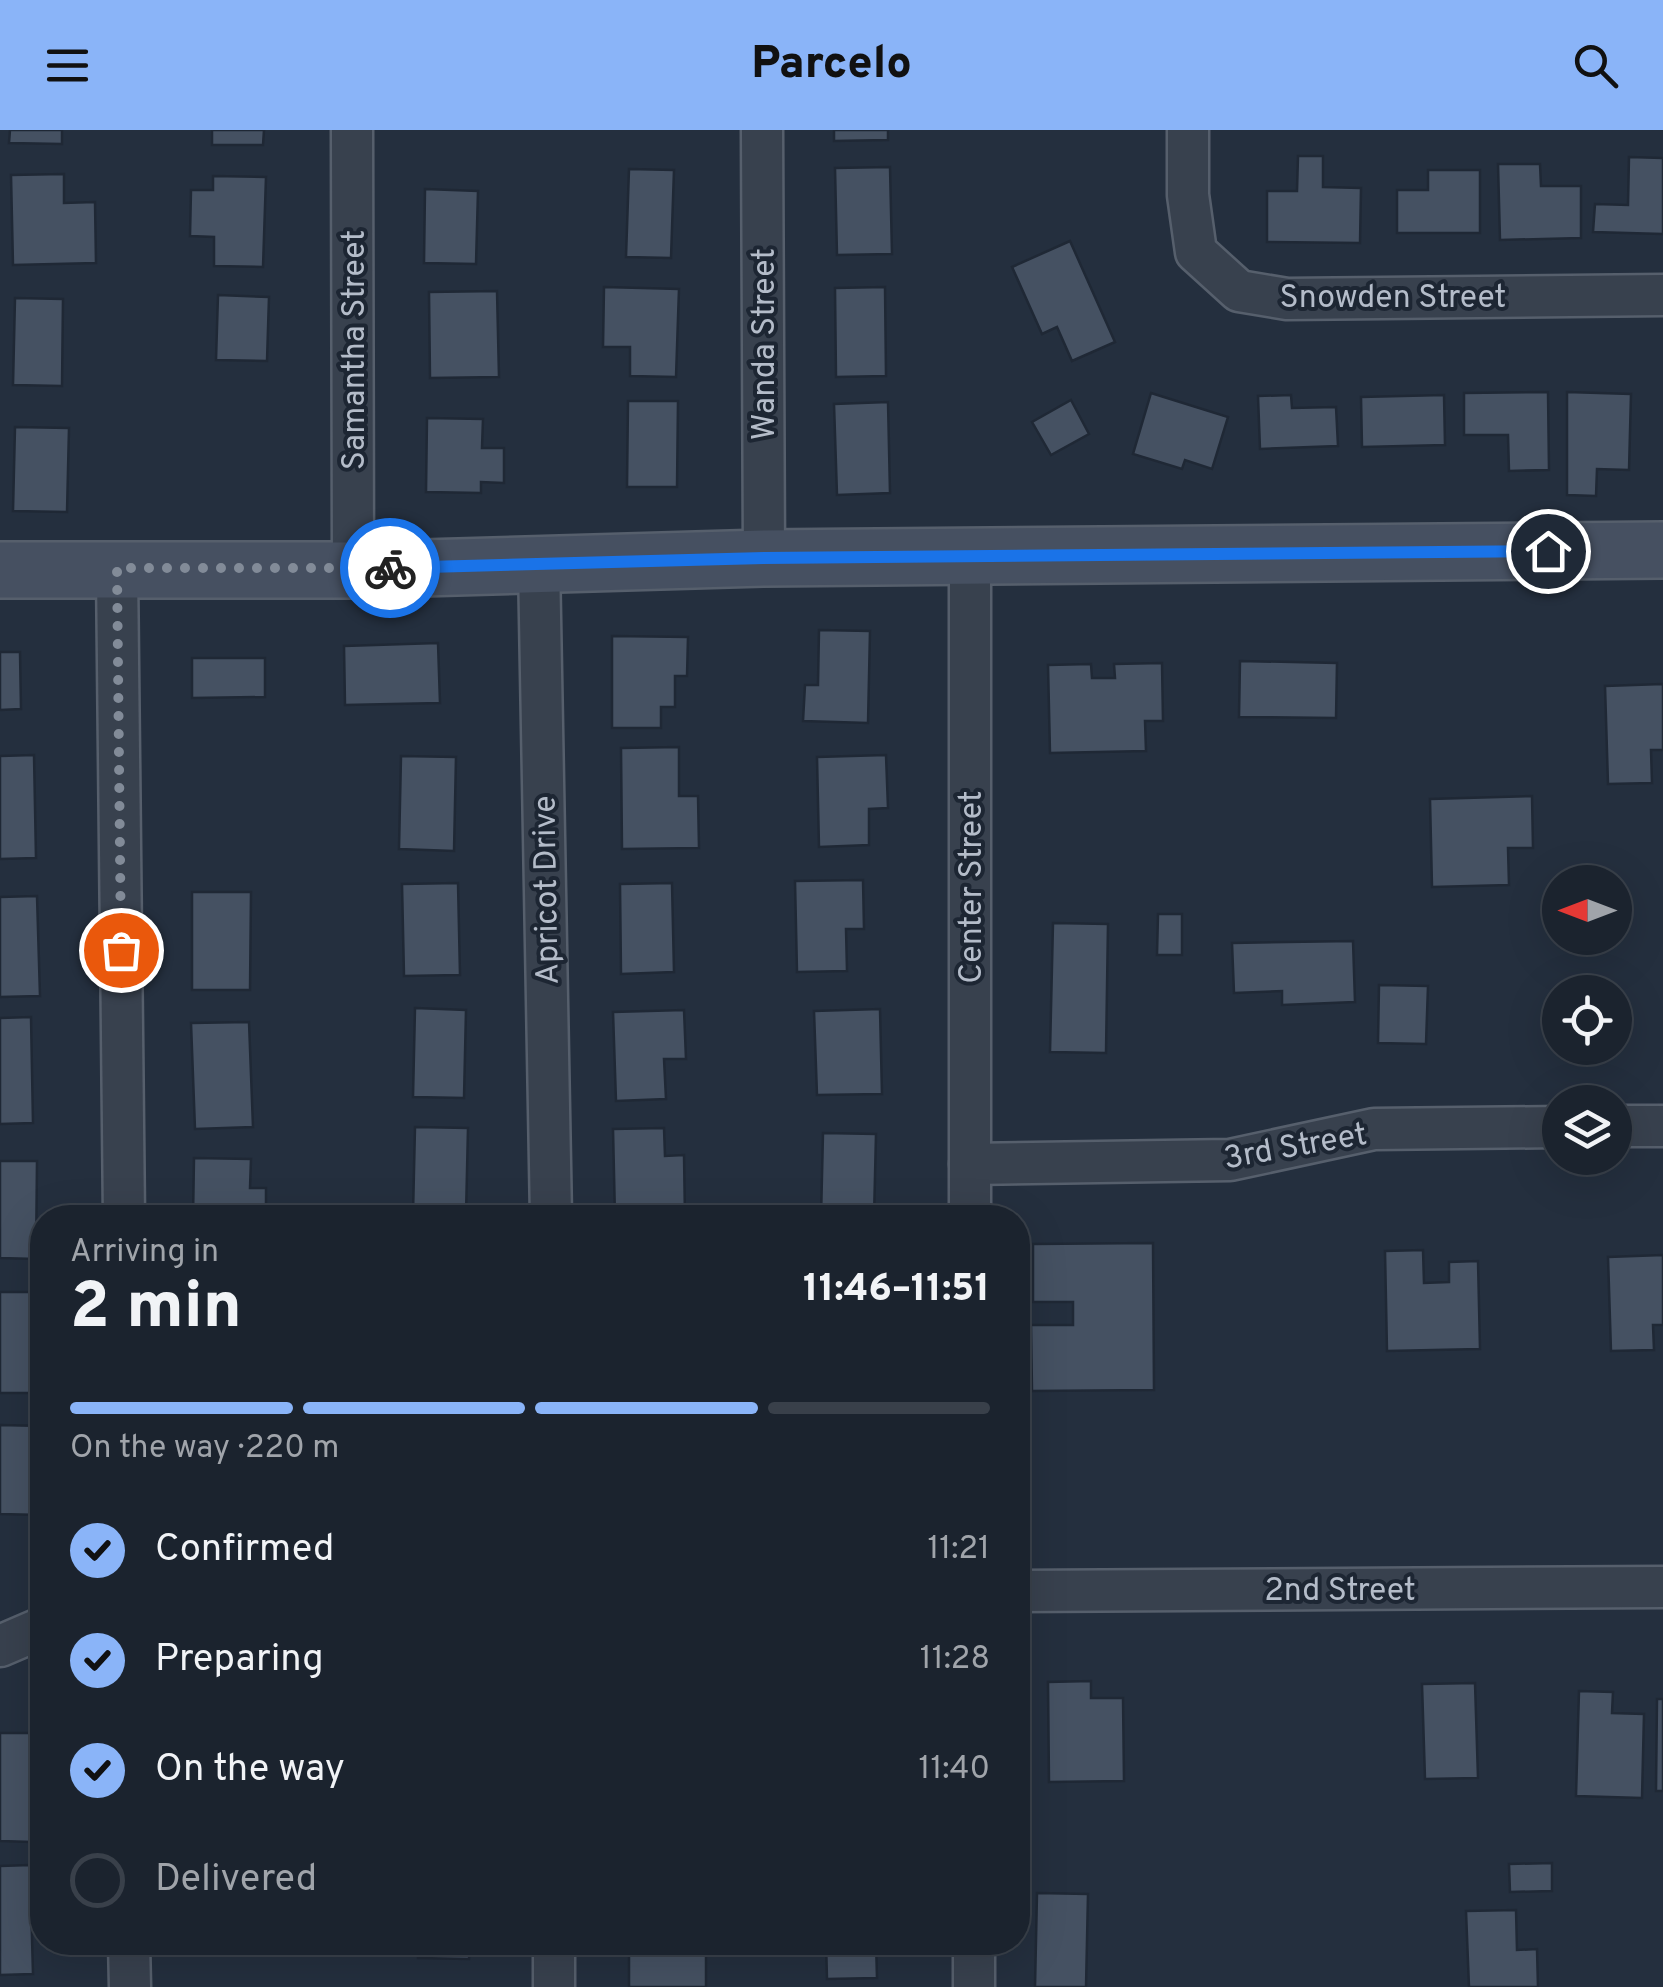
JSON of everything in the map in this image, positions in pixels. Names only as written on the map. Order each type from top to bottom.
[{"type":"street","name":"Samantha Street","points":[[352,130],[353,570]]},
{"type":"street","name":"Wanda Street","points":[[762,130],[764,558]]},
{"type":"street","name":"Snowden Street","points":[[1188,130],[1188,195],[1196,252],[1239,291],[1287,300],[1663,295]]},
{"type":"street","points":[[0,570],[353,570],[764,558],[1663,550]]},
{"type":"street","name":"Center Street","points":[[970,557],[970,1205]]},
{"type":"street","name":"Apricot Drive","points":[[539,564],[550,1205]]},
{"type":"street","points":[[117,568],[124,1205]]},
{"type":"street","points":[[1632,1126],[1663,1126]]},
{"type":"street","name":"3rd Street","points":[[970,1164],[1230,1160],[1374,1129],[1542,1127]]},
{"type":"street","name":"2nd Street","points":[[1030,1591],[1663,1586]]},
{"type":"street","points":[[0,1646],[30,1633]]},
{"type":"street","points":[[129,1955],[130,1987]]},
{"type":"street","points":[[554,1955],[554,1987]]},
{"type":"street","points":[[974,1955],[974,1987]]},
{"type":"building","points":[[10,130],[62,130],[62,144],[9,143]]},
{"type":"building","points":[[212,130],[264,130],[263,145],[212,145]]},
{"type":"building","points":[[834,130],[888,130],[888,140],[834,141]]},
{"type":"building","points":[[1298,156],[1323,156],[1323,187],[1361,188],[1360,243],[1267,242],[1267,191],[1297,191]]},
{"type":"building","points":[[1629,157],[1663,158],[1663,234],[1593,232],[1595,204],[1628,205]]},
{"type":"building","points":[[1498,164],[1540,164],[1541,186],[1581,186],[1581,238],[1500,240]]},
{"type":"building","points":[[890,167],[892,254],[837,255],[835,168]]},
{"type":"building","points":[[629,169],[674,170],[671,258],[626,257]]},
{"type":"building","points":[[1428,170],[1480,170],[1480,233],[1397,233],[1397,190],[1428,190]]},
{"type":"building","points":[[64,174],[64,203],[95,202],[96,263],[13,265],[11,175]]},
{"type":"building","points":[[213,176],[266,177],[263,267],[214,266],[214,237],[190,236],[191,190],[213,190]]},
{"type":"building","points":[[425,189],[478,191],[476,264],[424,263]]},
{"type":"building","points":[[1070,241],[1115,342],[1072,361],[1057,327],[1042,334],[1012,267]]},
{"type":"building","points":[[604,287],[679,289],[676,377],[630,376],[630,347],[603,347]]},
{"type":"building","points":[[885,287],[886,376],[836,377],[835,288]]},
{"type":"building","points":[[497,291],[499,377],[430,378],[429,292]]},
{"type":"building","points":[[218,295],[269,297],[267,361],[216,360]]},
{"type":"building","points":[[15,298],[63,299],[62,386],[13,385]]},
{"type":"building","points":[[1548,392],[1549,470],[1509,471],[1508,435],[1464,435],[1464,393]]},
{"type":"building","points":[[1567,392],[1631,394],[1629,470],[1597,469],[1596,496],[1567,495]]},
{"type":"building","points":[[1151,393],[1228,417],[1212,469],[1185,460],[1182,469],[1133,454]]},
{"type":"building","points":[[1291,395],[1292,408],[1336,407],[1338,446],[1260,449],[1258,396]]},
{"type":"building","points":[[1444,395],[1445,445],[1362,447],[1361,397]]},
{"type":"building","points":[[1071,400],[1089,434],[1051,455],[1032,422]]},
{"type":"building","points":[[628,401],[678,401],[677,487],[627,487]]},
{"type":"building","points":[[888,402],[890,493],[837,495],[834,404]]},
{"type":"building","points":[[427,418],[483,419],[482,448],[504,448],[504,483],[481,482],[481,493],[426,492]]},
{"type":"building","points":[[15,427],[69,428],[67,512],[13,511]]},
{"type":"building","points":[[819,630],[870,631],[868,723],[803,721],[805,685],[818,685]]},
{"type":"building","points":[[612,636],[688,637],[687,676],[675,676],[675,707],[661,707],[661,728],[612,728]]},
{"type":"building","points":[[438,643],[440,703],[345,705],[344,646]]},
{"type":"building","points":[[0,652],[20,652],[21,709],[0,710]]},
{"type":"building","points":[[192,658],[265,658],[265,697],[192,698]]},
{"type":"building","points":[[1240,661],[1337,663],[1336,718],[1239,717]]},
{"type":"building","points":[[1162,663],[1163,721],[1145,721],[1146,751],[1050,753],[1048,665],[1091,664],[1092,678],[1115,678],[1114,664]]},
{"type":"building","points":[[1663,684],[1663,750],[1651,750],[1652,783],[1608,784],[1605,686]]},
{"type":"building","points":[[679,747],[679,796],[698,796],[699,848],[622,849],[621,748]]},
{"type":"building","points":[[34,755],[36,858],[0,859],[0,756]]},
{"type":"building","points":[[886,755],[888,808],[869,809],[869,845],[819,847],[817,757]]},
{"type":"building","points":[[401,756],[456,757],[454,851],[399,849]]},
{"type":"building","points":[[1532,796],[1533,848],[1508,848],[1509,885],[1432,887],[1430,799]]},
{"type":"building","points":[[863,880],[864,929],[846,929],[847,971],[797,972],[795,881]]},
{"type":"building","points":[[458,883],[460,975],[404,976],[402,884]]},
{"type":"building","points":[[672,883],[674,972],[621,974],[620,884]]},
{"type":"building","points":[[192,892],[251,892],[250,990],[192,990]]},
{"type":"building","points":[[37,896],[40,996],[0,997],[0,897]]},
{"type":"building","points":[[1158,914],[1182,914],[1182,955],[1157,955]]},
{"type":"building","points":[[1053,923],[1108,924],[1106,1053],[1050,1052]]},
{"type":"building","points":[[1353,941],[1355,1002],[1282,1005],[1282,991],[1234,993],[1232,943]]},
{"type":"building","points":[[1379,985],[1428,986],[1426,1044],[1378,1043]]},
{"type":"building","points":[[415,1008],[466,1010],[464,1098],[413,1097]]},
{"type":"building","points":[[880,1009],[882,1094],[817,1095],[814,1011]]},
{"type":"building","points":[[684,1010],[686,1059],[664,1059],[666,1099],[616,1101],[613,1012]]},
{"type":"building","points":[[31,1017],[33,1123],[0,1124],[0,1018]]},
{"type":"building","points":[[249,1022],[253,1127],[195,1129],[191,1023]]},
{"type":"building","points":[[415,1127],[468,1128],[466,1205],[413,1205]]},
{"type":"building","points":[[664,1128],[665,1156],[684,1155],[685,1205],[615,1205],[613,1129]]},
{"type":"building","points":[[823,1133],[876,1134],[874,1205],[821,1205]]},
{"type":"building","points":[[194,1158],[251,1159],[250,1188],[266,1188],[266,1205],[193,1205]]},
{"type":"building","points":[[0,1161],[37,1161],[37,1205],[30,1205],[30,1259],[0,1258]]},
{"type":"building","points":[[1153,1243],[1154,1390],[1032,1391],[1031,1325],[1073,1325],[1073,1302],[1033,1302],[1033,1244]]},
{"type":"building","points":[[1423,1250],[1424,1283],[1449,1282],[1449,1262],[1478,1261],[1480,1349],[1387,1351],[1385,1251]]},
{"type":"building","points":[[1663,1255],[1663,1325],[1653,1325],[1654,1350],[1611,1351],[1608,1257]]},
{"type":"building","points":[[0,1292],[30,1292],[30,1393],[0,1393]]},
{"type":"building","points":[[0,1425],[30,1426],[30,1515],[0,1514]]},
{"type":"building","points":[[1091,1681],[1091,1698],[1123,1698],[1124,1781],[1049,1782],[1048,1682]]},
{"type":"building","points":[[1475,1683],[1478,1778],[1425,1779],[1422,1684]]},
{"type":"building","points":[[1579,1691],[1613,1692],[1612,1713],[1644,1714],[1642,1798],[1576,1796]]},
{"type":"building","points":[[1657,1699],[1663,1699],[1663,1791],[1656,1791]]},
{"type":"building","points":[[0,1733],[30,1733],[30,1842],[0,1841]]},
{"type":"building","points":[[1552,1863],[1552,1891],[1510,1892],[1509,1864]]},
{"type":"building","points":[[30,1865],[33,1974],[0,1975],[0,1866]]},
{"type":"building","points":[[1037,1893],[1088,1894],[1086,1987],[1035,1987]]},
{"type":"building","points":[[1516,1910],[1517,1950],[1537,1949],[1538,1987],[1469,1987],[1466,1911]]},
{"type":"building","points":[[418,1955],[469,1955],[469,1959]]},
{"type":"building","points":[[629,1955],[706,1955],[706,1987],[629,1987]]},
{"type":"building","points":[[826,1955],[876,1955],[877,1978],[827,1979]]},
{"type":"way so far","points":[[121,950],[117,568],[390,568]]},
{"type":"route","points":[[390,568],[764,558],[1548,551]]}]
